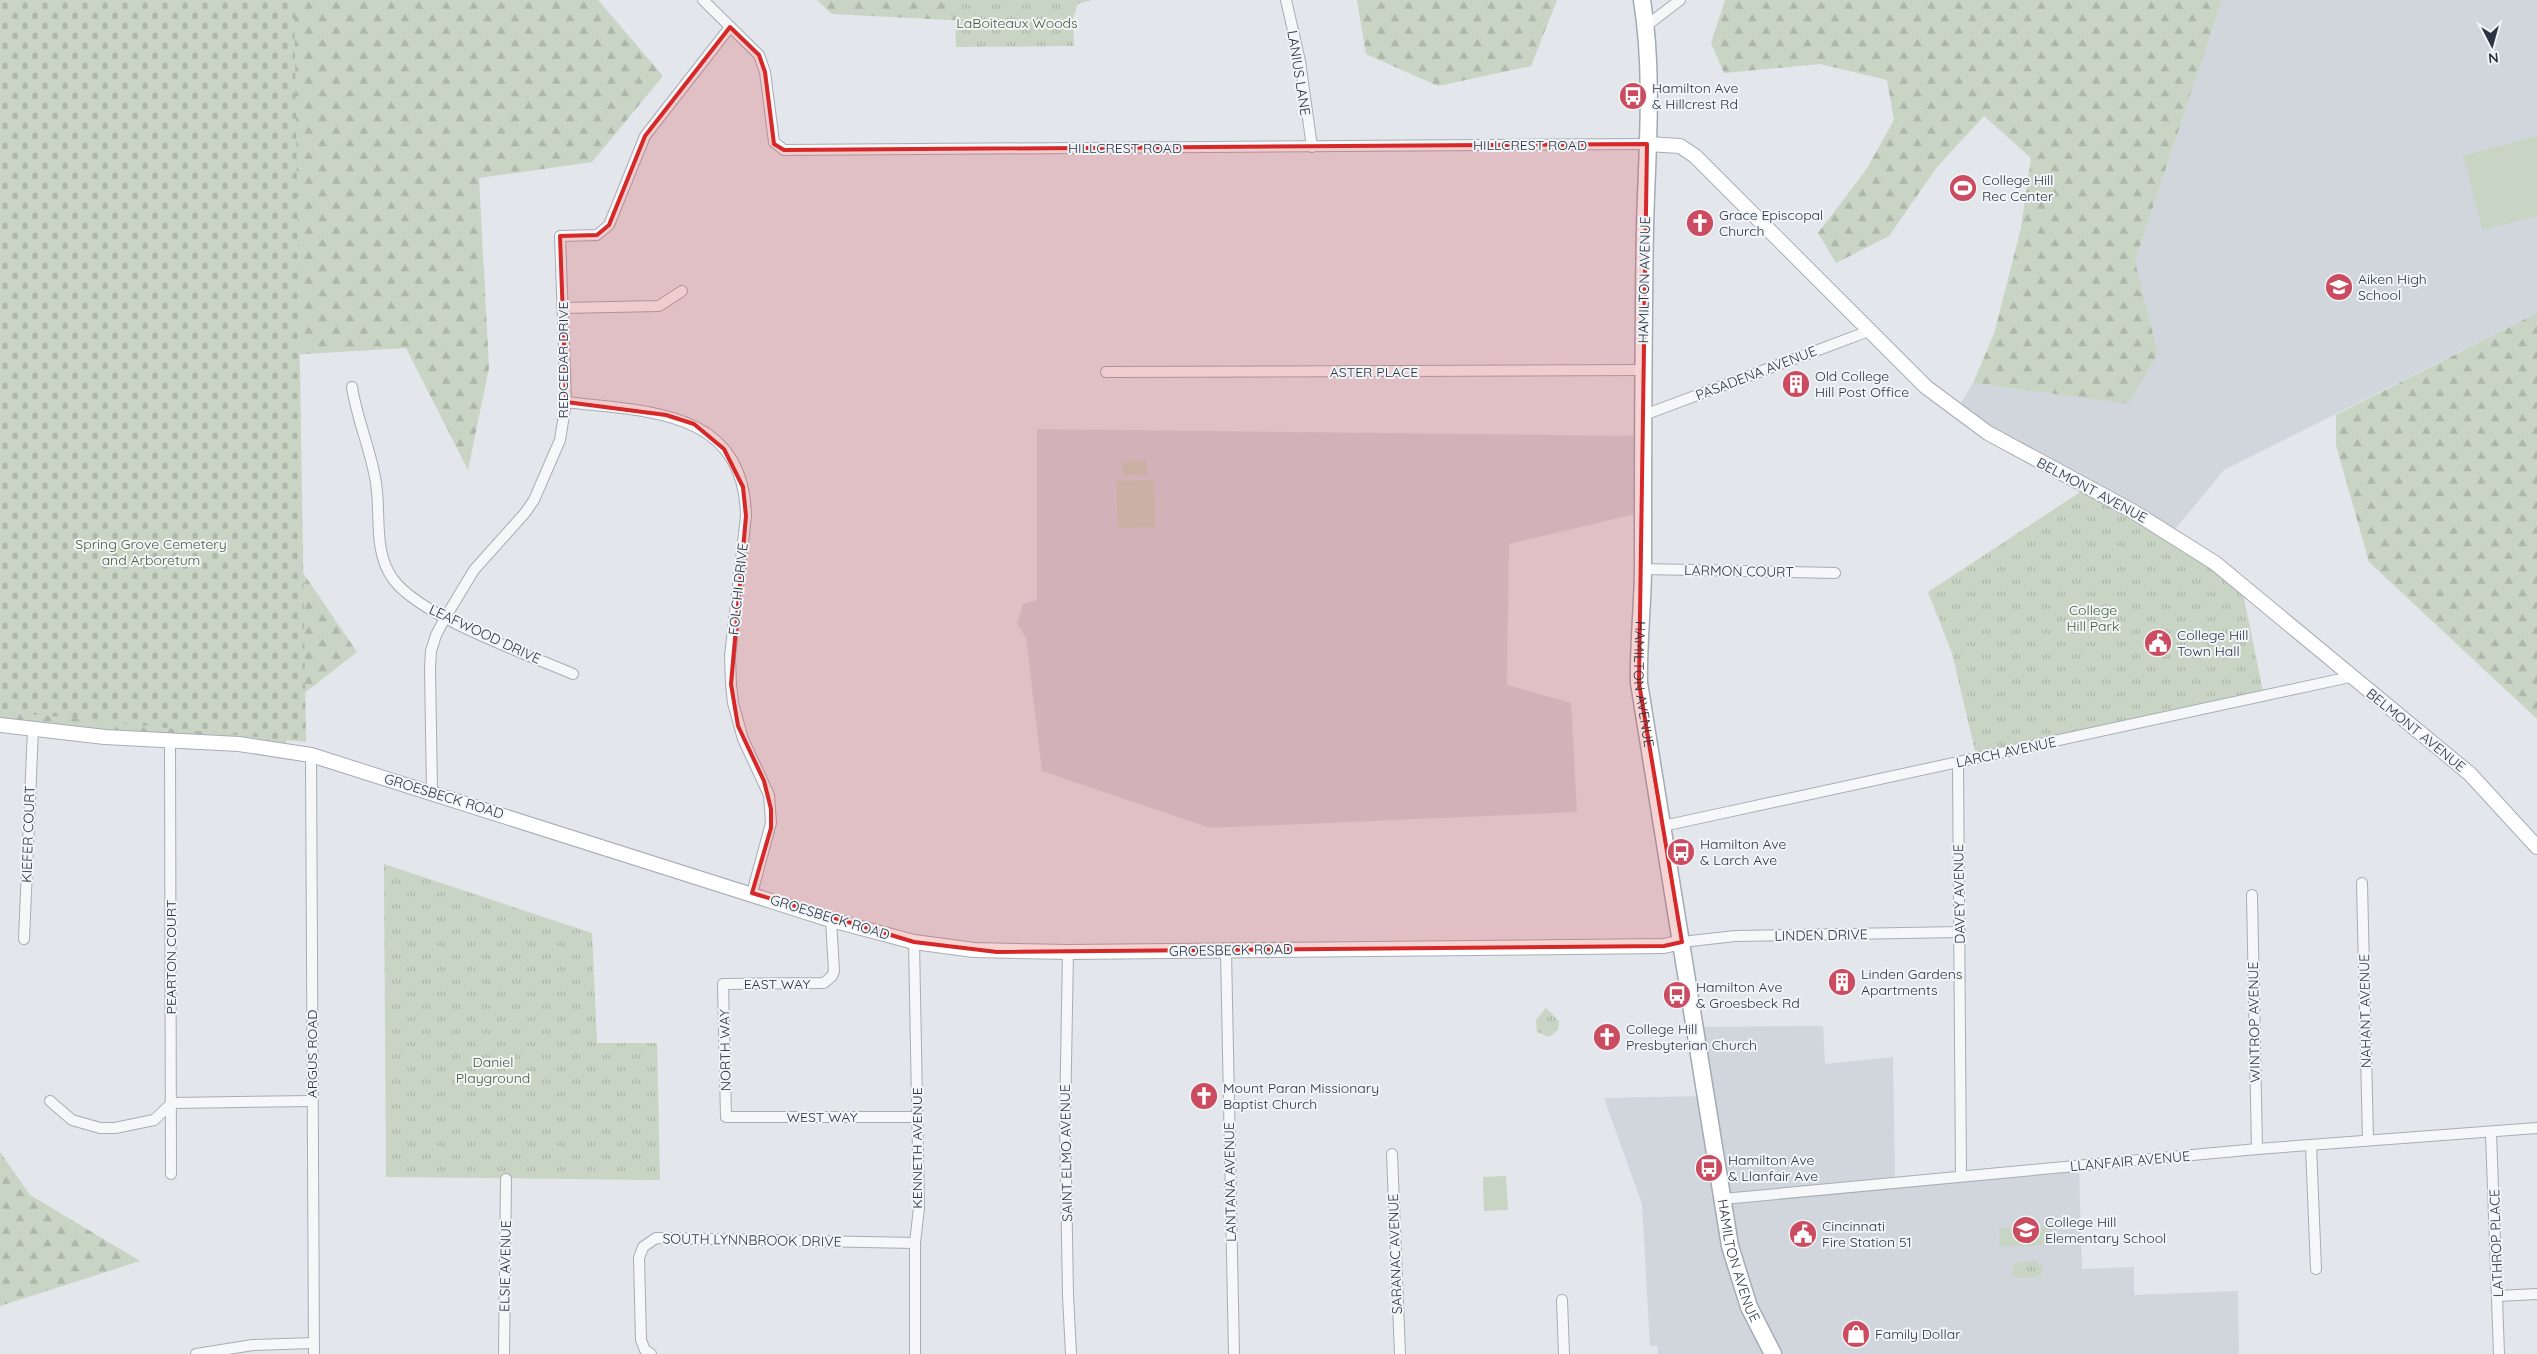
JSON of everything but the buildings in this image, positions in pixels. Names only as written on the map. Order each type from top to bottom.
[{"type":"main road","name":"HAMILTON AVENUE","points":[[1642,0],[1646,26],[1647,144],[1643,370],[1643,569],[1638,654],[1639,683],[1735,1267],[1749,1307],[1773,1354]]},
{"type":"street","name":"HILLCREST ROAD","points":[[702,0],[759,55],[765,72],[774,142],[784,150],[1647,144]]},
{"type":"street","name":"LANIUS LANE","points":[[1286,0],[1300,61],[1312,147]]},
{"type":"street","points":[[1646,26],[1680,0]]},
{"type":"street","name":"REDCEDAR DRIVE","points":[[432,792],[431,651],[436,635],[474,570],[525,513],[534,500],[560,440],[566,402],[560,236],[597,235],[609,225],[645,136],[730,27]]},
{"type":"street","name":"BELMONT AVENUE","points":[[1647,144],[1680,146],[1694,156],[1926,387],[1956,412],[2017,450],[2141,516],[2215,563],[2350,677],[2470,774],[2537,847]]},
{"type":"street","points":[[563,308],[659,306],[682,291]]},
{"type":"street","name":"PASADENA AVENUE","points":[[1644,415],[1869,331]]},
{"type":"street","name":"ASTER PLACE","points":[[1106,372],[1643,370]]},
{"type":"street","name":"LEAFWOOD DRIVE","points":[[352,387],[376,483],[380,547],[384,562],[392,579],[402,590],[445,618],[573,674]]},
{"type":"street","name":"FOLCHI DRIVE","points":[[566,402],[680,418],[706,432],[717,442],[732,460],[738,474],[746,502],[746,516],[730,656],[731,684],[738,726],[764,781],[771,809],[771,828],[752,893]]},
{"type":"street","name":"LARMON COURT","points":[[1643,569],[1835,572]]},
{"type":"street","name":"LARCH AVENUE","points":[[1663,826],[2350,677]]},
{"type":"street","name":"GROESBECK ROAD","points":[[0,725],[170,741],[239,744],[311,754],[752,893],[831,920],[914,942],[997,952],[1664,946],[1682,942]]},
{"type":"street","name":"KIEFER COURT","points":[[24,939],[33,729]]},
{"type":"street","name":"PEARTON COURT","points":[[170,741],[171,1174]]},
{"type":"street","name":"ARGUS ROAD","points":[[311,754],[314,1354]]},
{"type":"street","name":"DAVEY AVENUE","points":[[1958,763],[1961,1176]]},
{"type":"street","name":"NAHANT AVENUE","points":[[2362,883],[2368,1139]]},
{"type":"street","name":"WINTROP AVENUE","points":[[2252,895],[2257,1149]]},
{"type":"street","name":"EAST WAY","points":[[723,984],[818,984],[828,980],[832,976],[834,965],[831,920]]},
{"type":"street","name":"LINDEN DRIVE","points":[[1682,942],[1735,936],[1960,932]]},
{"type":"street","name":"KENNETH AVENUE","points":[[914,942],[919,1208],[915,1243],[914,1354]]},
{"type":"street","name":"LANTANA AVENUE","points":[[1226,951],[1234,1354]]},
{"type":"street","name":"SAINT ELMO AVENUE","points":[[1068,952],[1065,1101],[1068,1295],[1071,1354]]},
{"type":"street","name":"NORTH WAY","points":[[723,984],[726,1117]]},
{"type":"street","points":[[50,1101],[72,1120],[100,1128],[115,1128],[154,1120],[172,1103],[312,1101]]},
{"type":"street","name":"WEST WAY","points":[[726,1117],[917,1116]]},
{"type":"street","name":"LLANFAIR AVENUE","points":[[1723,1198],[2257,1149],[2312,1146],[2368,1139],[2537,1128]]},
{"type":"street","name":"LATHROP PLACE","points":[[2491,1132],[2499,1354]]},
{"type":"street","points":[[2312,1146],[2316,1269]]},
{"type":"street","name":"SARANAC AVENUE","points":[[1392,1154],[1400,1354]]},
{"type":"street","name":"ELSIE AVENUE","points":[[504,1354],[506,1179]]},
{"type":"street","name":"SOUTH LYNNBROOK DRIVE","points":[[651,1354],[646,1350],[641,1340],[640,1254],[649,1242],[656,1238],[915,1243]]},
{"type":"street","points":[[2498,1296],[2537,1294]]},
{"type":"street","points":[[1562,1300],[1564,1354]]},
{"type":"street","points":[[196,1354],[253,1345],[313,1343]]},
{"type":"highlighted area","points":[[730,27],[759,55],[765,72],[774,144],[784,150],[1647,144],[1639,683],[1682,942],[1664,946],[997,952],[914,942],[752,893],[771,828],[771,809],[764,781],[738,726],[731,684],[746,516],[743,487],[724,449],[694,424],[666,415],[566,402],[560,236],[597,235],[609,225],[645,136]]},
{"type":"shaded area","name":"Aiken High School","points":[[2222,0],[2537,0],[2537,313],[2224,470],[2171,534],[1956,411],[1973,383],[2128,404],[2158,354],[2135,261]]},
{"type":"shaded area","points":[[1037,429],[1643,436],[1643,512],[1509,544],[1507,685],[1571,703],[1577,812],[1210,828],[1042,771],[1026,638],[1017,624],[1023,604],[1037,600]]},
{"type":"shaded area","points":[[1823,1026],[1825,1064],[1893,1057],[1895,1182],[2079,1165],[2082,1269],[2134,1267],[2134,1295],[2238,1291],[2239,1354],[1658,1354],[1657,1346],[1650,1346],[1642,1204],[1604,1098],[1708,1096],[1696,1027]]},
{"type":"green space","name":"Spring Grove Cemetery and Arboretum","points":[[0,0],[294,0],[306,742],[0,711]]},
{"type":"green space","name":"Spring Grove Cemetery and Arboretum","points":[[110,0],[598,0],[663,76],[592,162],[479,178],[489,368],[468,470],[406,348],[288,355],[278,536],[357,652],[303,694],[283,751],[0,725],[0,50]]},
{"type":"green space","points":[[817,0],[1092,0],[1009,23],[832,14]]},
{"type":"green space","name":"LaBoiteaux Woods","points":[[955,0],[1079,0],[1073,19],[1074,46],[956,47]]},
{"type":"green space","points":[[1357,0],[1557,0],[1531,66],[1438,86],[1366,54]]},
{"type":"green space","points":[[1725,0],[2222,0],[2135,261],[2158,354],[2128,404],[1973,383],[1994,334],[2021,228],[2031,158],[1984,116],[1937,167],[1889,236],[1836,263],[1818,233],[1866,170],[1894,120],[1887,80],[1820,64],[1724,73],[1711,43]]},
{"type":"green space","points":[[2537,136],[2537,216],[2483,230],[2463,156]]},
{"type":"green space","points":[[2537,313],[2537,719],[2369,562],[2336,445],[2336,415]]},
{"type":"green space","points":[[1146,460],[1147,475],[1123,476],[1122,461]]},
{"type":"green space","points":[[1154,480],[1155,527],[1118,528],[1116,481]]},
{"type":"green space","name":"College Hill Park","points":[[2088,487],[2241,584],[2264,696],[1977,759],[1952,653],[1928,592]]},
{"type":"green space","name":"Daniel Playground","points":[[384,864],[592,933],[597,1043],[657,1043],[660,1180],[386,1177]]},
{"type":"green space","points":[[1546,1008],[1559,1021],[1558,1030],[1549,1037],[1537,1032],[1536,1020]]},
{"type":"green space","points":[[0,1152],[30,1195],[140,1261],[0,1306]]},
{"type":"green space","points":[[1506,1176],[1508,1210],[1484,1211],[1483,1177]]},
{"type":"green space","points":[[2051,1226],[2052,1245],[2027,1246],[2026,1227]]},
{"type":"green space","points":[[2023,1227],[2024,1246],[2000,1247],[1999,1228]]},
{"type":"green space","points":[[2035,1261],[2042,1266],[2043,1272],[2038,1277],[2018,1278],[2013,1276],[2012,1267],[2014,1263]]},
{"type":"place","name":"Hamilton Ave & Hillcrest Rd","points":[[1633,96]]},
{"type":"place","name":"College Hill Rec Center","points":[[1963,188]]},
{"type":"place","name":"Grace Episcopal Church","points":[[1700,223]]},
{"type":"place","name":"Aiken High School","points":[[2339,287]]},
{"type":"place","name":"Old College Hill Post Office","points":[[1796,384]]},
{"type":"place","name":"College Hill Town Hall","points":[[2158,643]]},
{"type":"place","name":"Hamilton Ave & Larch Ave","points":[[1681,852]]},
{"type":"place","name":"Linden Gardens Apartments","points":[[1842,982]]},
{"type":"place","name":"Hamilton Ave & Groesbeck Rd","points":[[1677,995]]},
{"type":"place","name":"College Hill Presbyterian Church","points":[[1607,1037]]},
{"type":"place","name":"Mount Paran Missionary Baptist Church","points":[[1204,1096]]},
{"type":"place","name":"Hamilton Ave & Llanfair Ave","points":[[1709,1168]]},
{"type":"place","name":"College Hill Elementary School","points":[[2026,1230]]},
{"type":"place","name":"Cincinnati Fire Station 51","points":[[1803,1234]]},
{"type":"place","name":"Family Dollar","points":[[1856,1334]]}]
